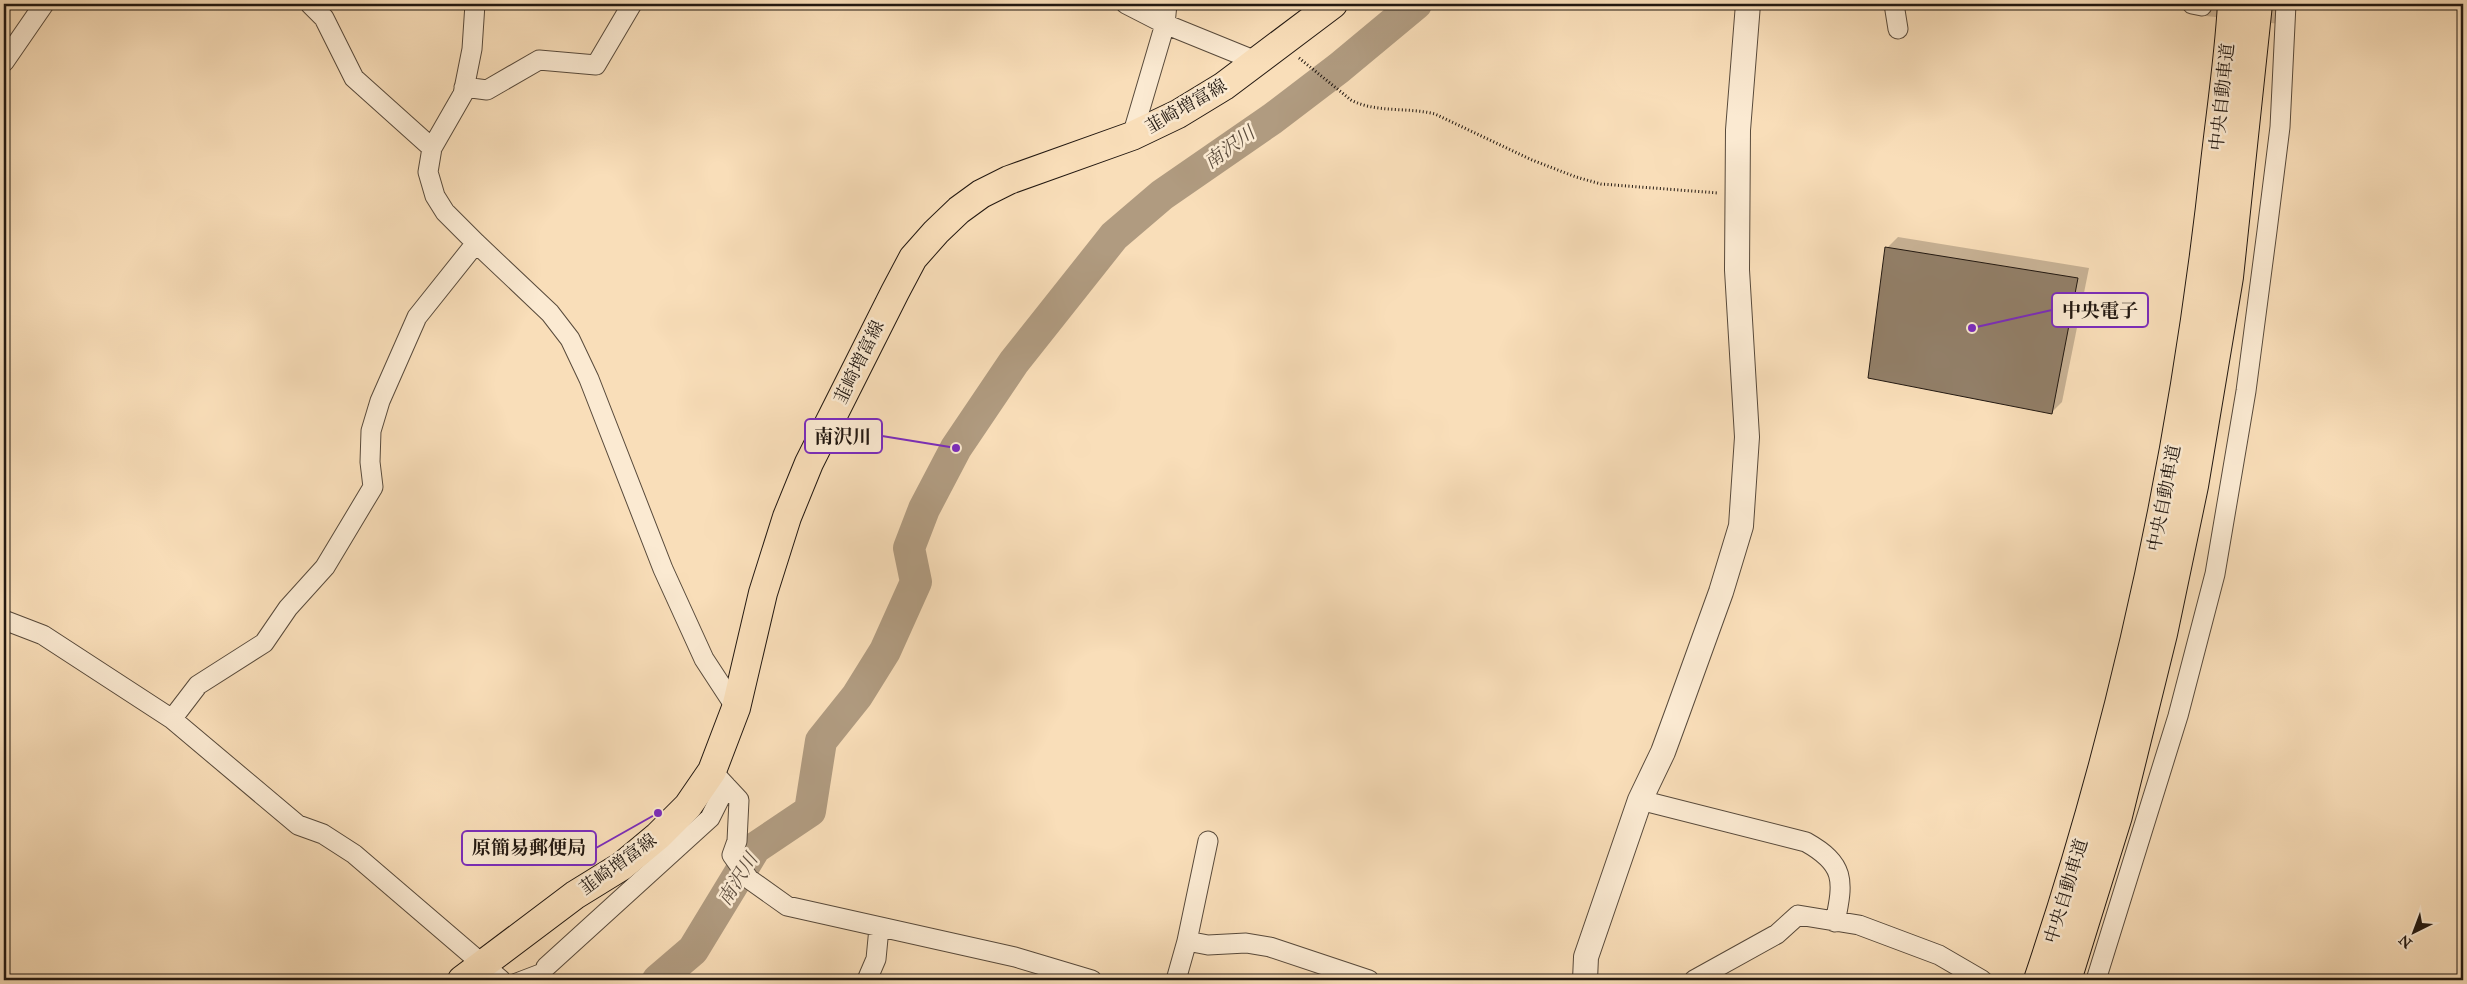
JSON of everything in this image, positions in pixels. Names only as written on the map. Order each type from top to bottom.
[{"type":"main road","name":"韮崎増富線","points":[[482,975],[575,895],[622,866],[658,836],[719,779],[763,593],[786,517],[809,463],[913,258],[959,210],[981,194],[1009,180],[1132,136],[1178,114],[1224,86],[1333,4]]},
{"type":"main road","name":"中央自動車道","points":[[2038,980],[2092,808],[2169,482],[2204,272],[2232,4]]},
{"type":"main road","name":"中央自動車道","points":[[2067,980],[2118,816],[2163,634],[2194,486],[2229,277],[2258,4]]},
{"type":"street","points":[[4,62],[44,4]]},
{"type":"street","points":[[310,4],[324,18],[354,78],[432,148]]},
{"type":"street","points":[[475,4],[472,49],[463,94],[432,148],[428,172],[435,196],[445,212],[476,244],[550,313],[570,339],[589,379],[656,551],[704,659],[736,708]]},
{"type":"street","points":[[464,87],[487,90],[539,60],[596,65],[632,4]]},
{"type":"street","points":[[1126,4],[1165,24],[1256,61]]},
{"type":"street","points":[[1132,136],[1165,24],[1167,4]]},
{"type":"street","points":[[1585,980],[1586,957],[1640,800],[1663,752],[1721,592],[1741,526],[1747,437],[1737,270],[1737,195],[1738,130],[1748,4]]},
{"type":"street","points":[[1894,4],[1898,29]]},
{"type":"street","points":[[2096,980],[2178,716],[2215,574],[2246,391],[2267,232],[2280,127],[2286,4]]},
{"type":"street","points":[[172,719],[198,685],[264,643],[288,608],[325,567],[373,487],[370,462],[371,431],[380,401],[417,317],[476,244]]},
{"type":"street","points":[[4,620],[43,635],[172,719],[298,824],[323,834],[354,854],[482,975]]},
{"type":"street","points":[[719,779],[738,800],[738,841],[732,856],[749,879],[787,906],[1015,957],[1092,980]]},
{"type":"street","points":[[546,967],[710,818],[719,779]]},
{"type":"street","points":[[1640,800],[1806,842],[1822,851],[1832,860],[1840,880],[1841,893],[1835,922]]},
{"type":"street","points":[[1176,980],[1187,940],[1208,842]]},
{"type":"street","points":[[1694,980],[1777,934],[1798,915],[1859,925],[1939,955],[1982,980]]},
{"type":"street","points":[[867,980],[876,959],[879,928]]},
{"type":"street","points":[[1187,940],[1208,945],[1246,943],[1270,947],[1369,980]]},
{"type":"lane","points":[[512,980],[546,967]]},
{"type":"path","points":[[1281,43],[1351,100],[1360,105],[1419,110],[1435,114],[1532,160],[1576,177],[1601,184],[1737,195]]},
{"type":"building","points":[[1885,247],[2078,278],[2052,414],[1868,378]]},
{"type":"waterway","name":"南沢川","points":[[658,980],[693,950],[755,848],[810,811],[821,741],[857,696],[885,651],[916,582],[909,548],[924,509],[956,448],[1014,362],[1114,236],[1162,195],[1272,119],[1339,68],[1416,4]]},
{"type":"tunnel","points":[[2202,6],[2286,15]]},
{"type":"place","name":"中央電子","points":[[1972,328]]},
{"type":"place","name":"南沢川","points":[[956,448]]},
{"type":"place","name":"原簡易郵便局","points":[[658,813]]}]
